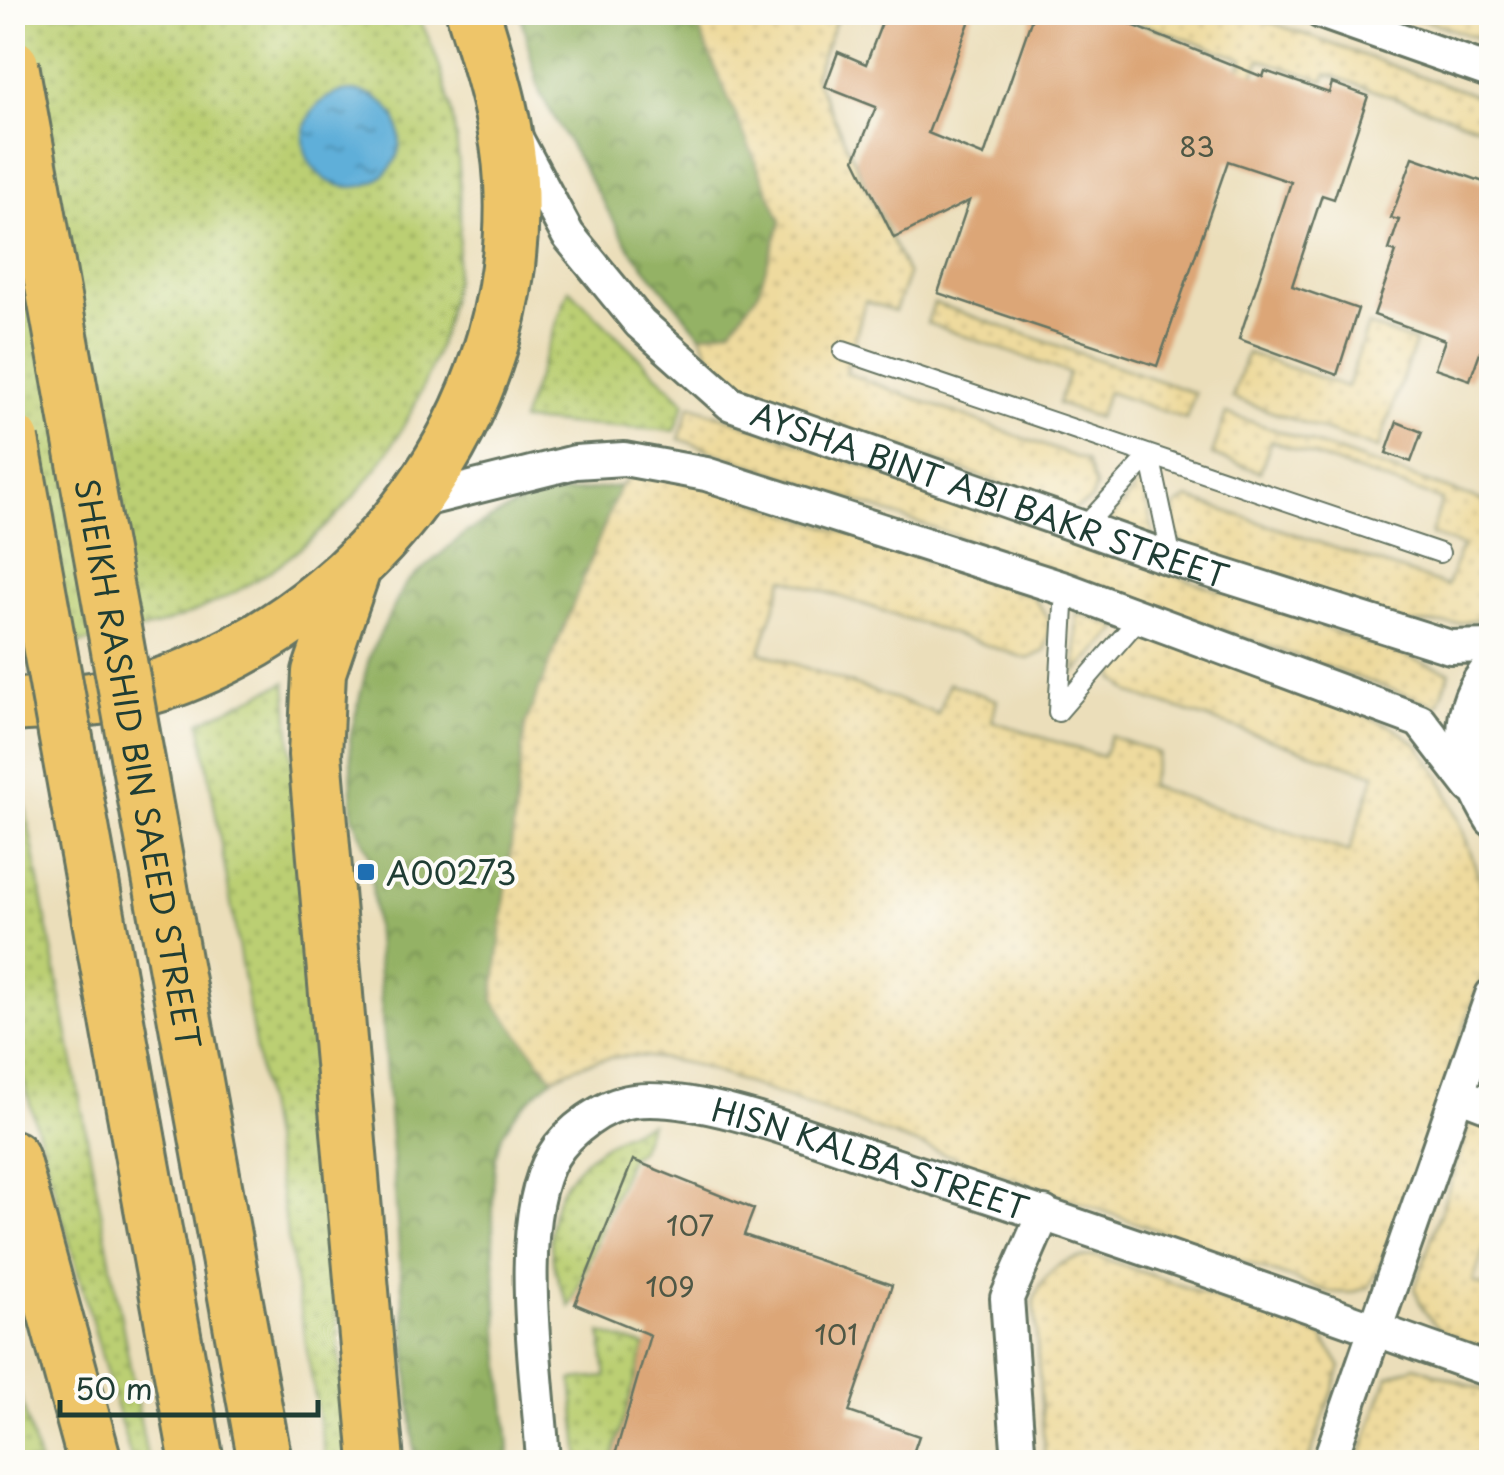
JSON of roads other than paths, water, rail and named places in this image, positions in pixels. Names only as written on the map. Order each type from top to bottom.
[{"type":"main road","points":[[12,705],[93,700],[188,676],[276,632],[354,572],[415,502],[452,444],[480,382],[499,317],[510,249],[511,181],[503,113],[473,12]]},
{"type":"main road","name":"SHEIKH RASHID BIN SAEED STREET","points":[[12,66],[265,1462]]},
{"type":"main road","name":"SHEIKH RASHID BIN SAEED STREET","points":[[12,440],[197,1462]]},
{"type":"main road","points":[[354,572],[319,672],[316,755],[377,1462]]},
{"type":"main road","points":[[12,1157],[95,1462]]},
{"type":"main road","points":[[12,1280],[68,1462]]},
{"type":"street","points":[[1331,14],[1492,72]]},
{"type":"street","name":"AYSHA BINT ABI BAKR STREET","points":[[503,113],[568,235],[640,323],[731,404],[1172,559],[1450,647],[1492,646]]},
{"type":"street","name":"AYSHA BINT ABI BAKR STREET","points":[[415,502],[575,462],[624,458],[706,474],[1065,589],[1420,721],[1492,820]]},
{"type":"street","points":[[1471,787],[1462,749],[1466,710],[1492,664]]},
{"type":"street","points":[[1330,1462],[1492,994]]},
{"type":"street","points":[[1458,1094],[1492,1107]]},
{"type":"street","name":"HISN KALBA STREET","points":[[544,1462],[532,1276],[534,1208],[554,1155],[589,1118],[631,1101],[700,1106],[1044,1213],[1492,1371]]},
{"type":"street","points":[[1019,1462],[1006,1298],[1044,1213]]},
{"type":"lane","points":[[843,351],[1440,553]]},
{"type":"lane","points":[[1083,528],[1150,455]]},
{"type":"lane","points":[[1150,455],[1172,559]]},
{"type":"lane","points":[[1065,589],[1058,712],[1142,616]]},
{"type":"water","points":[[352,91],[371,94],[386,105],[397,120],[397,158],[386,173],[371,184],[352,187],[333,184],[318,173],[307,158],[304,139],[307,120],[318,105],[333,94]]},
{"type":"place","name":"A00273","points":[[366,872]]}]
